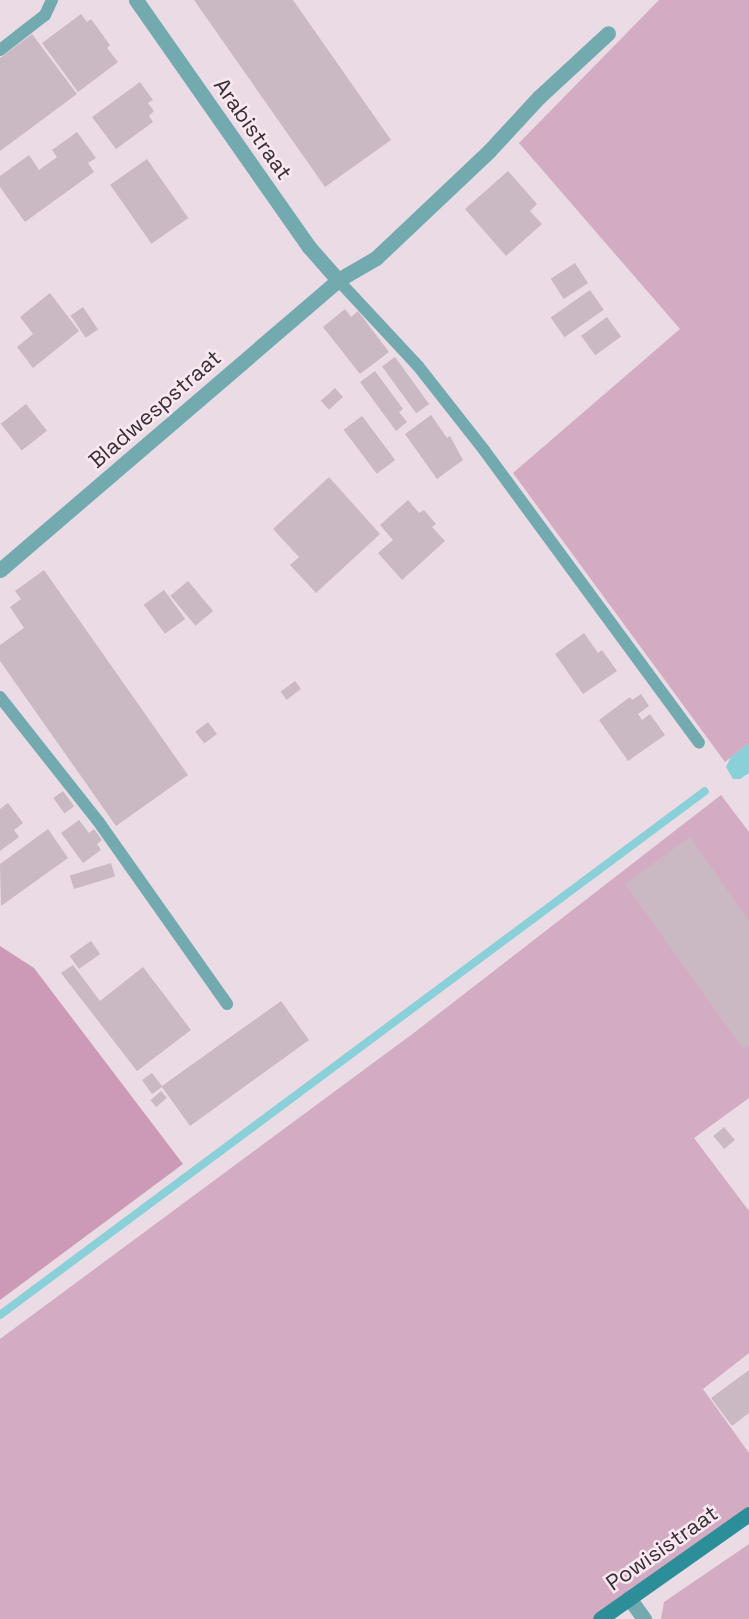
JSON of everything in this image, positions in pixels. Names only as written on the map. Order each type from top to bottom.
[{"type":"street","name":"Arabistraat","points":[[136,0],[309,247],[338,280]]},
{"type":"street","name":"Bladwespstraat","points":[[0,570],[338,280],[376,258],[489,151],[539,97],[608,33]]},
{"type":"street","name":"Powisistraat","points":[[600,1619],[749,1514]]},
{"type":"street","points":[[629,1598],[644,1619]]},
{"type":"lane","points":[[0,50],[45,15],[52,0]]},
{"type":"lane","points":[[338,280],[418,366],[484,450],[699,743]]},
{"type":"lane","points":[[0,697],[98,821],[226,1004]]},
{"type":"shaded area","points":[[659,0],[749,0],[749,743],[725,762],[513,473],[680,329],[519,143]]},
{"type":"shaded area","points":[[721,795],[749,832],[749,1098],[694,1138],[749,1211],[749,1353],[703,1389],[749,1453],[749,1511],[597,1619],[0,1619],[0,1339],[415,1032]]},
{"type":"shaded area","points":[[0,946],[34,968],[183,1164],[0,1300]]},
{"type":"shaded area","points":[[749,1544],[749,1619],[661,1619],[664,1602]]},
{"type":"water","points":[[749,743],[749,773],[740,779],[733,779],[726,767],[731,757]]},
{"type":"building","points":[[194,0],[293,0],[391,140],[325,187]]},
{"type":"building","points":[[81,14],[87,22],[91,19],[110,45],[107,48],[118,62],[78,92],[42,43]]},
{"type":"building","points":[[32,34],[77,94],[0,151],[0,58]]},
{"type":"building","points":[[140,82],[153,100],[148,103],[154,111],[149,116],[153,122],[116,149],[92,117]]},
{"type":"building","points":[[77,132],[96,158],[88,163],[94,172],[25,222],[0,187],[0,176],[29,155],[39,170],[57,157],[52,150]]},
{"type":"building","points":[[147,159],[188,218],[151,244],[110,185]]},
{"type":"building","points":[[508,171],[537,204],[530,211],[542,224],[506,256],[465,209]]},
{"type":"building","points":[[575,263],[588,283],[564,299],[551,279]]},
{"type":"building","points":[[590,290],[604,310],[564,337],[551,318]]},
{"type":"building","points":[[50,293],[79,331],[33,368],[17,347],[33,334],[20,317]]},
{"type":"building","points":[[83,307],[98,329],[86,338],[71,315]]},
{"type":"building","points":[[345,309],[351,317],[358,311],[389,352],[360,374],[323,327]]},
{"type":"building","points":[[607,317],[621,336],[595,355],[581,336]]},
{"type":"building","points":[[395,357],[429,404],[416,413],[382,366]]},
{"type":"building","points":[[375,371],[403,409],[399,412],[407,422],[396,431],[360,382]]},
{"type":"building","points":[[335,388],[343,397],[329,410],[321,401]]},
{"type":"building","points":[[26,404],[47,431],[22,450],[1,424]]},
{"type":"building","points":[[431,415],[447,438],[450,436],[463,460],[437,479],[405,434]]},
{"type":"building","points":[[362,416],[395,460],[377,474],[344,430]]},
{"type":"building","points":[[329,477],[380,534],[316,593],[290,565],[299,557],[273,529]]},
{"type":"building","points":[[408,500],[419,513],[424,510],[436,524],[432,527],[445,541],[402,580],[378,553],[393,540],[380,525]]},
{"type":"building","points":[[44,570],[188,775],[116,826],[0,661],[0,645],[24,628],[10,607],[21,599],[15,591]]},
{"type":"building","points":[[188,581],[213,611],[195,626],[170,596]]},
{"type":"building","points":[[164,590],[185,619],[165,634],[144,605]]},
{"type":"building","points":[[584,633],[598,653],[602,650],[617,671],[583,694],[555,654]]},
{"type":"building","points":[[295,681],[301,689],[287,700],[281,692]]},
{"type":"building","points":[[641,694],[649,706],[638,714],[642,720],[650,714],[665,735],[628,761],[599,720],[630,697],[632,700]]},
{"type":"building","points":[[208,722],[217,734],[204,744],[195,732]]},
{"type":"building","points":[[63,791],[74,806],[64,813],[53,798]]},
{"type":"building","points":[[8,803],[23,823],[14,830],[19,837],[0,851],[0,809]]},
{"type":"building","points":[[79,820],[89,833],[94,829],[102,840],[97,844],[101,850],[83,863],[61,833]]},
{"type":"building","points":[[48,829],[68,858],[1,906],[0,864]]},
{"type":"building","points":[[690,837],[749,921],[749,1045],[743,1049],[625,884]]},
{"type":"building","points":[[111,863],[115,876],[74,889],[70,876]]},
{"type":"building","points":[[91,941],[100,954],[79,969],[70,956]]},
{"type":"building","points":[[73,965],[100,1001],[143,967],[191,1030],[137,1071],[61,973]]},
{"type":"building","points":[[281,1001],[309,1040],[190,1126],[162,1087],[152,1094],[142,1080],[152,1073],[162,1086]]},
{"type":"building","points":[[161,1091],[167,1098],[156,1107],[150,1100]]},
{"type":"building","points":[[724,1127],[735,1140],[724,1149],[713,1136]]},
{"type":"building","points":[[749,1370],[749,1413],[732,1426],[711,1398]]},
{"type":"waterway","points":[[0,1315],[705,791]]}]
